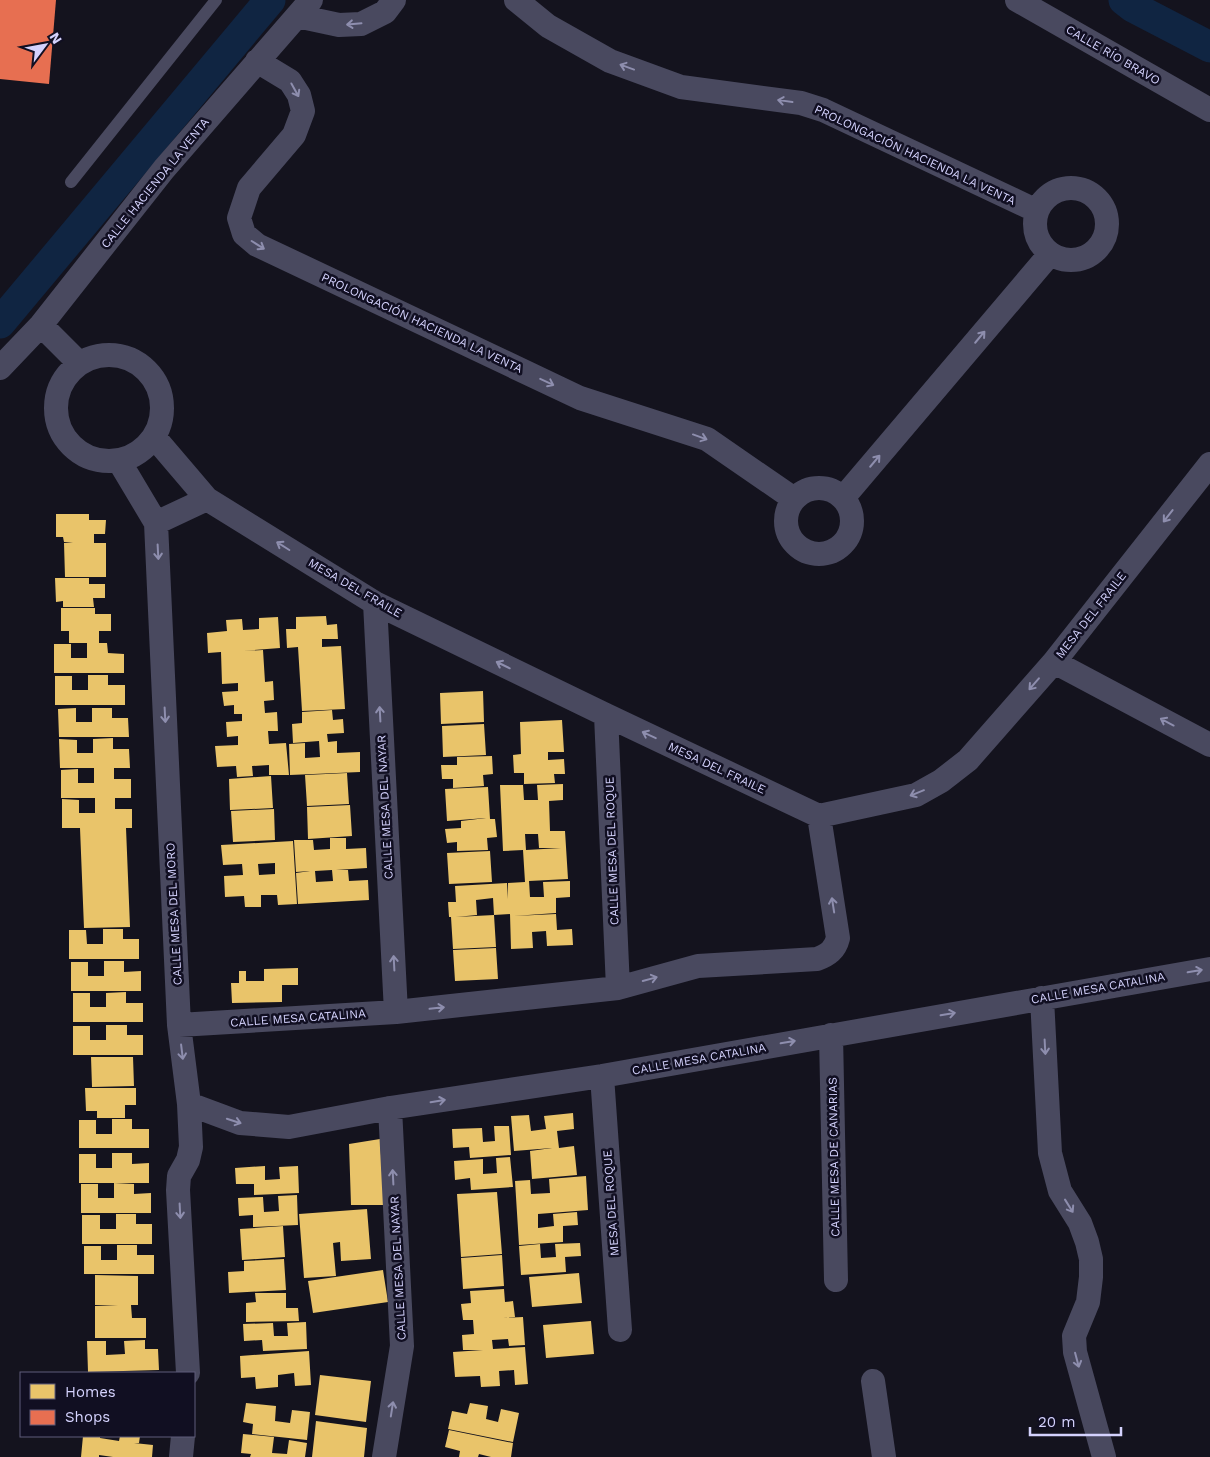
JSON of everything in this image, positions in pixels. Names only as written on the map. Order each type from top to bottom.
[{"type":"street","points":[[304,8],[339,25],[361,24],[384,12],[394,0]]},
{"type":"street","name":"PROLONGACIÓN HACIENDA LA VENTA","points":[[516,0],[548,26],[610,60],[680,86],[801,103],[823,110],[1037,211]]},
{"type":"street","name":"CALLE RÍO BRAVO","points":[[1017,0],[1210,110]]},
{"type":"street","name":"CALLE HACIENDA LA VENTA","points":[[0,368],[41,325],[164,169],[304,8]]},
{"type":"street","name":"PROLONGACIÓN HACIENDA LA VENTA","points":[[257,62],[290,81],[299,95],[302,111],[294,135],[249,188],[239,218],[244,234],[257,245],[580,398],[706,439],[794,499]]},
{"type":"street","points":[[1069,188],[1082,190],[1094,197],[1102,208],[1106,221],[1106,234],[1099,247],[1089,256],[1076,260],[1062,260],[1050,254],[1039,242],[1035,227],[1037,211],[1044,199],[1055,191],[1069,188]]},
{"type":"street","points":[[843,498],[1050,254]]},
{"type":"street","points":[[41,325],[79,363]]},
{"type":"street","points":[[102,354],[126,357],[148,370],[161,391],[163,415],[155,438],[119,462],[94,461],[68,444],[56,416],[60,386],[79,363],[102,354]]},
{"type":"street","name":"MESA DEL FRAILE","points":[[155,438],[207,499],[375,603],[820,816],[916,795],[941,781],[968,760],[1202,488],[1210,464]]},
{"type":"street","name":"CALLE MESA DEL MORO","points":[[119,462],[156,523],[179,1026],[189,1104],[191,1147],[188,1160],[179,1176],[178,1190],[188,1372]]},
{"type":"street","points":[[813,488],[824,488],[834,491],[843,498],[849,508],[852,519],[851,530],[846,541],[837,549],[815,554],[804,550],[794,542],[786,521],[788,510],[794,499],[802,492],[813,488]]},
{"type":"street","points":[[156,523],[207,499]]},
{"type":"street","name":"CALLE MESA DEL NAYAR","points":[[375,603],[396,1012]]},
{"type":"street","points":[[1054,662],[1210,746]]},
{"type":"street","name":"CALLE MESA DEL ROQUE","points":[[606,715],[618,988]]},
{"type":"street","name":"CALLE MESA CATALINA","points":[[179,1026],[396,1012],[618,988],[698,966],[817,959],[831,951],[836,945],[838,938],[820,816]]},
{"type":"street","name":"CALLE MESA CATALINA","points":[[189,1104],[240,1123],[289,1127],[390,1108],[602,1076],[831,1034],[1210,969]]},
{"type":"street","points":[[1042,998],[1050,1153],[1060,1191],[1080,1223],[1091,1259],[1088,1302],[1074,1336],[1075,1352],[1104,1457]]},
{"type":"street","name":"CALLE MESA DE CANARIAS","points":[[831,1034],[836,1280]]},
{"type":"street","name":"MESA DEL ROQUE","points":[[602,1076],[620,1330]]},
{"type":"street","name":"CALLE MESA DEL NAYAR","points":[[384,1457],[402,1346],[390,1108]]},
{"type":"street","points":[[873,1380],[884,1457]]},
{"type":"street","points":[[181,1457],[183,1437]]},
{"type":"lane","points":[[71,182],[216,0]]},
{"type":"building: Homes","points":[[56,514],[89,514],[89,520],[106,520],[105,534],[94,534],[94,543],[106,543],[106,577],[65,577],[64,543],[73,542],[64,542],[63,537],[56,537]]},
{"type":"building: Homes","points":[[55,578],[89,578],[89,584],[105,584],[105,598],[93,598],[94,607],[63,607],[63,601],[56,602]]},
{"type":"building: Homes","points":[[61,608],[95,608],[95,614],[111,614],[111,631],[99,631],[99,643],[107,643],[108,653],[124,654],[124,673],[54,673],[54,644],[71,644],[71,658],[87,658],[87,643],[69,643],[69,631],[61,631]]},
{"type":"building: Homes","points":[[326,616],[327,625],[337,624],[338,639],[322,639],[322,647],[341,646],[345,709],[302,711],[298,647],[287,648],[286,629],[296,629],[296,617]]},
{"type":"building: Homes","points":[[278,617],[280,648],[243,651],[263,650],[265,682],[273,681],[274,700],[264,701],[265,713],[277,712],[278,731],[268,731],[269,744],[286,743],[289,775],[269,775],[269,765],[252,766],[253,776],[237,777],[236,766],[217,767],[215,746],[238,745],[238,736],[227,737],[226,722],[242,721],[242,714],[234,714],[234,705],[224,706],[222,692],[238,691],[238,683],[222,684],[221,652],[208,653],[207,633],[227,631],[226,620],[242,619],[243,630],[259,629],[259,618]]},
{"type":"building: Homes","points":[[88,675],[108,675],[108,685],[125,685],[125,705],[55,705],[55,676],[72,676],[72,690],[88,690]]},
{"type":"building: Homes","points":[[483,691],[484,722],[441,724],[440,693]]},
{"type":"building: Homes","points":[[76,708],[76,722],[92,722],[92,708],[112,708],[112,718],[128,718],[129,737],[59,737],[58,709]]},
{"type":"building: Homes","points":[[332,710],[333,720],[343,719],[344,733],[327,734],[328,742],[337,741],[337,753],[360,752],[360,772],[290,775],[289,744],[305,743],[305,758],[320,757],[319,741],[293,743],[292,724],[302,723],[302,712]]},
{"type":"building: Homes","points":[[562,720],[564,752],[548,752],[548,760],[564,759],[565,774],[554,774],[555,783],[524,784],[524,773],[514,773],[513,755],[521,754],[520,722]]},
{"type":"building: Homes","points":[[484,724],[486,755],[443,757],[442,726]]},
{"type":"building: Homes","points":[[113,738],[113,749],[129,749],[130,768],[114,768],[114,779],[131,779],[131,798],[115,798],[115,809],[132,809],[132,828],[126,828],[130,927],[84,928],[80,828],[62,828],[62,799],[79,800],[79,813],[95,813],[95,798],[61,798],[61,770],[78,769],[78,783],[94,783],[94,768],[60,768],[59,739],[77,740],[77,753],[93,753],[93,739]]},
{"type":"building: Homes","points":[[492,756],[493,774],[483,775],[484,786],[453,788],[453,779],[442,779],[441,765],[457,765],[457,757]]},
{"type":"building: Homes","points":[[347,773],[349,804],[307,806],[305,775]]},
{"type":"building: Homes","points":[[271,776],[273,808],[230,810],[229,779]]},
{"type":"building: Homes","points":[[563,784],[563,800],[549,801],[550,831],[565,831],[568,879],[529,881],[530,897],[544,897],[543,882],[570,881],[570,897],[556,898],[556,913],[514,916],[556,914],[557,930],[572,929],[573,945],[547,946],[546,931],[532,932],[533,948],[511,949],[510,914],[494,915],[496,947],[453,949],[448,902],[456,902],[455,886],[507,883],[508,899],[508,883],[525,882],[523,850],[503,851],[500,785],[523,785],[524,800],[538,800],[537,785]],"holes":[[[525,834],[538,834],[539,848],[561,848],[526,850]],[[493,898],[494,915],[456,917],[477,915],[476,900]]]},
{"type":"building: Homes","points":[[488,787],[490,819],[495,819],[497,837],[487,838],[488,850],[457,851],[457,842],[447,843],[445,829],[461,828],[461,821],[486,818],[447,821],[445,789]]},
{"type":"building: Homes","points":[[350,805],[352,836],[308,839],[307,807]]},
{"type":"building: Homes","points":[[274,809],[275,840],[233,842],[231,811]]},
{"type":"building: Homes","points":[[330,838],[346,838],[346,849],[366,848],[367,868],[336,870],[348,870],[349,881],[368,880],[369,900],[298,904],[296,873],[310,871],[296,872],[294,840],[313,840],[314,850],[330,849]],"holes":[[[332,870],[333,881],[316,882],[315,871]]]},
{"type":"building: Homes","points":[[293,841],[297,904],[278,905],[277,895],[261,895],[261,907],[245,907],[244,896],[225,897],[224,876],[243,875],[242,864],[223,865],[221,845]],"holes":[[[275,863],[275,874],[259,875],[258,864]]]},
{"type":"building: Homes","points":[[490,851],[492,882],[449,884],[447,853]]},
{"type":"building: Homes","points":[[103,929],[123,929],[123,939],[139,939],[139,959],[69,959],[69,930],[86,930],[87,944],[103,944]]},
{"type":"building: Homes","points":[[496,948],[498,979],[455,981],[453,950]]},
{"type":"building: Homes","points":[[104,961],[124,961],[124,972],[141,971],[141,991],[71,991],[71,962],[88,962],[88,976],[104,976]]},
{"type":"building: Homes","points":[[298,968],[298,985],[282,985],[282,1002],[232,1003],[231,983],[239,983],[239,971],[246,971],[246,981],[264,981],[264,969]]},
{"type":"building: Homes","points":[[126,992],[126,1003],[143,1003],[143,1022],[73,1022],[73,993],[90,993],[90,1007],[106,1007],[106,993]]},
{"type":"building: Homes","points":[[106,1025],[127,1025],[127,1035],[143,1035],[143,1055],[73,1055],[73,1026],[90,1026],[90,1040],[106,1040]]},
{"type":"building: Homes","points":[[91,1057],[133,1057],[134,1086],[92,1087]]},
{"type":"building: Homes","points":[[85,1088],[136,1088],[136,1105],[125,1105],[125,1118],[97,1118],[97,1111],[86,1111]]},
{"type":"building: Homes","points":[[573,1113],[574,1129],[557,1131],[559,1148],[574,1146],[577,1175],[532,1179],[530,1151],[552,1148],[514,1151],[511,1116],[529,1115],[531,1131],[546,1129],[544,1116]]},
{"type":"building: Homes","points":[[112,1119],[132,1119],[132,1129],[149,1129],[149,1148],[79,1148],[79,1120],[96,1120],[96,1134],[112,1134]]},
{"type":"building: Homes","points":[[494,1126],[509,1126],[511,1155],[470,1158],[469,1147],[453,1148],[452,1129],[482,1128],[483,1142],[495,1141]]},
{"type":"building: Homes","points":[[380,1139],[384,1205],[351,1205],[349,1144]]},
{"type":"building: Homes","points":[[112,1153],[132,1153],[132,1164],[149,1163],[149,1183],[79,1183],[79,1154],[96,1154],[96,1168],[112,1168]]},
{"type":"building: Homes","points":[[510,1157],[513,1187],[471,1190],[470,1178],[455,1180],[454,1161],[483,1159],[483,1174],[497,1173],[496,1158]]},
{"type":"building: Homes","points":[[265,1166],[265,1180],[280,1179],[279,1167],[298,1166],[299,1193],[254,1195],[254,1184],[236,1184],[235,1168]]},
{"type":"building: Homes","points":[[586,1176],[588,1210],[538,1214],[538,1228],[554,1226],[553,1214],[577,1212],[578,1225],[563,1226],[563,1242],[519,1245],[515,1181],[530,1180],[531,1194],[550,1193],[549,1179]]},
{"type":"building: Homes","points":[[114,1183],[134,1184],[134,1194],[151,1193],[151,1213],[81,1213],[81,1184],[98,1184],[98,1198],[114,1198]]},
{"type":"building: Homes","points":[[497,1192],[502,1254],[461,1257],[457,1194]]},
{"type":"building: Homes","points":[[297,1195],[298,1225],[253,1227],[253,1215],[239,1216],[238,1198],[263,1197],[264,1212],[279,1211],[278,1196]]},
{"type":"building: Homes","points":[[367,1209],[371,1259],[341,1261],[340,1242],[333,1243],[336,1276],[304,1278],[299,1214]]},
{"type":"building: Homes","points":[[116,1214],[136,1214],[136,1224],[152,1224],[152,1244],[82,1244],[82,1215],[100,1215],[100,1229],[116,1229]]},
{"type":"building: Homes","points":[[283,1226],[285,1257],[242,1260],[240,1229]]},
{"type":"building: Homes","points":[[580,1243],[581,1256],[565,1257],[566,1272],[521,1275],[519,1246],[540,1244],[541,1258],[556,1257],[555,1244]]},
{"type":"building: Homes","points":[[117,1245],[137,1245],[137,1255],[154,1255],[154,1274],[84,1274],[84,1246],[101,1246],[101,1260],[117,1260]]},
{"type":"building: Homes","points":[[502,1255],[504,1286],[463,1289],[461,1258]]},
{"type":"building: Homes","points":[[284,1259],[286,1290],[229,1293],[228,1272],[244,1271],[244,1261]]},
{"type":"building: Homes","points":[[383,1270],[388,1302],[313,1313],[308,1281]]},
{"type":"building: Homes","points":[[579,1273],[582,1303],[532,1307],[529,1277]]},
{"type":"building: Homes","points":[[95,1275],[138,1276],[138,1305],[131,1305],[132,1318],[146,1318],[146,1338],[95,1338],[95,1306],[118,1305],[95,1305]]},
{"type":"building: Homes","points":[[504,1289],[505,1302],[513,1301],[515,1317],[503,1318],[523,1317],[525,1345],[509,1346],[508,1339],[492,1340],[493,1349],[525,1347],[528,1384],[515,1385],[514,1370],[499,1371],[500,1386],[481,1387],[480,1376],[455,1377],[453,1352],[483,1350],[463,1350],[462,1335],[474,1334],[473,1320],[463,1320],[461,1304],[471,1303],[470,1291]]},
{"type":"building: Homes","points":[[255,1293],[286,1293],[286,1308],[298,1308],[299,1321],[246,1322],[246,1303],[256,1302]]},
{"type":"building: Homes","points":[[591,1321],[594,1354],[546,1358],[543,1325]]},
{"type":"building: Homes","points":[[306,1322],[307,1349],[263,1351],[262,1340],[244,1341],[243,1324],[273,1323],[274,1336],[288,1336],[287,1323]]},
{"type":"building: Homes","points":[[145,1340],[145,1349],[158,1349],[159,1370],[88,1372],[87,1341],[106,1341],[106,1355],[125,1354],[124,1341]]},
{"type":"building: Homes","points":[[309,1351],[311,1385],[295,1386],[294,1373],[278,1375],[278,1387],[256,1389],[255,1377],[241,1378],[240,1356]]},
{"type":"building: Homes","points":[[320,1375],[371,1381],[366,1422],[315,1415]]},
{"type":"building: Homes","points":[[246,1403],[276,1406],[275,1421],[290,1423],[292,1410],[310,1412],[307,1440],[252,1434],[253,1424],[243,1422]]},
{"type":"building: Homes","points":[[470,1403],[488,1406],[486,1419],[498,1422],[501,1409],[519,1413],[513,1442],[448,1429],[452,1411],[467,1414]]},
{"type":"building: Homes","points":[[316,1421],[367,1428],[364,1457],[312,1457]]},
{"type":"building: Homes","points":[[449,1430],[513,1443],[511,1457],[491,1457],[479,1454],[478,1457],[459,1457],[460,1451],[445,1447]]},
{"type":"building: Homes","points":[[243,1434],[274,1437],[272,1453],[287,1454],[289,1440],[307,1443],[305,1457],[250,1457],[251,1454],[241,1453]]},
{"type":"building: Homes","points":[[83,1437],[100,1437],[119,1441],[120,1437],[140,1437],[139,1443],[134,1443],[153,1445],[152,1457],[99,1455],[99,1457],[81,1457]]},
{"type":"building: Shops","points":[[0,0],[56,0],[49,84],[0,79]]},
{"type":"waterway","points":[[0,323],[270,0]]},
{"type":"waterway","points":[[1124,0],[1133,7],[1210,47]]}]
